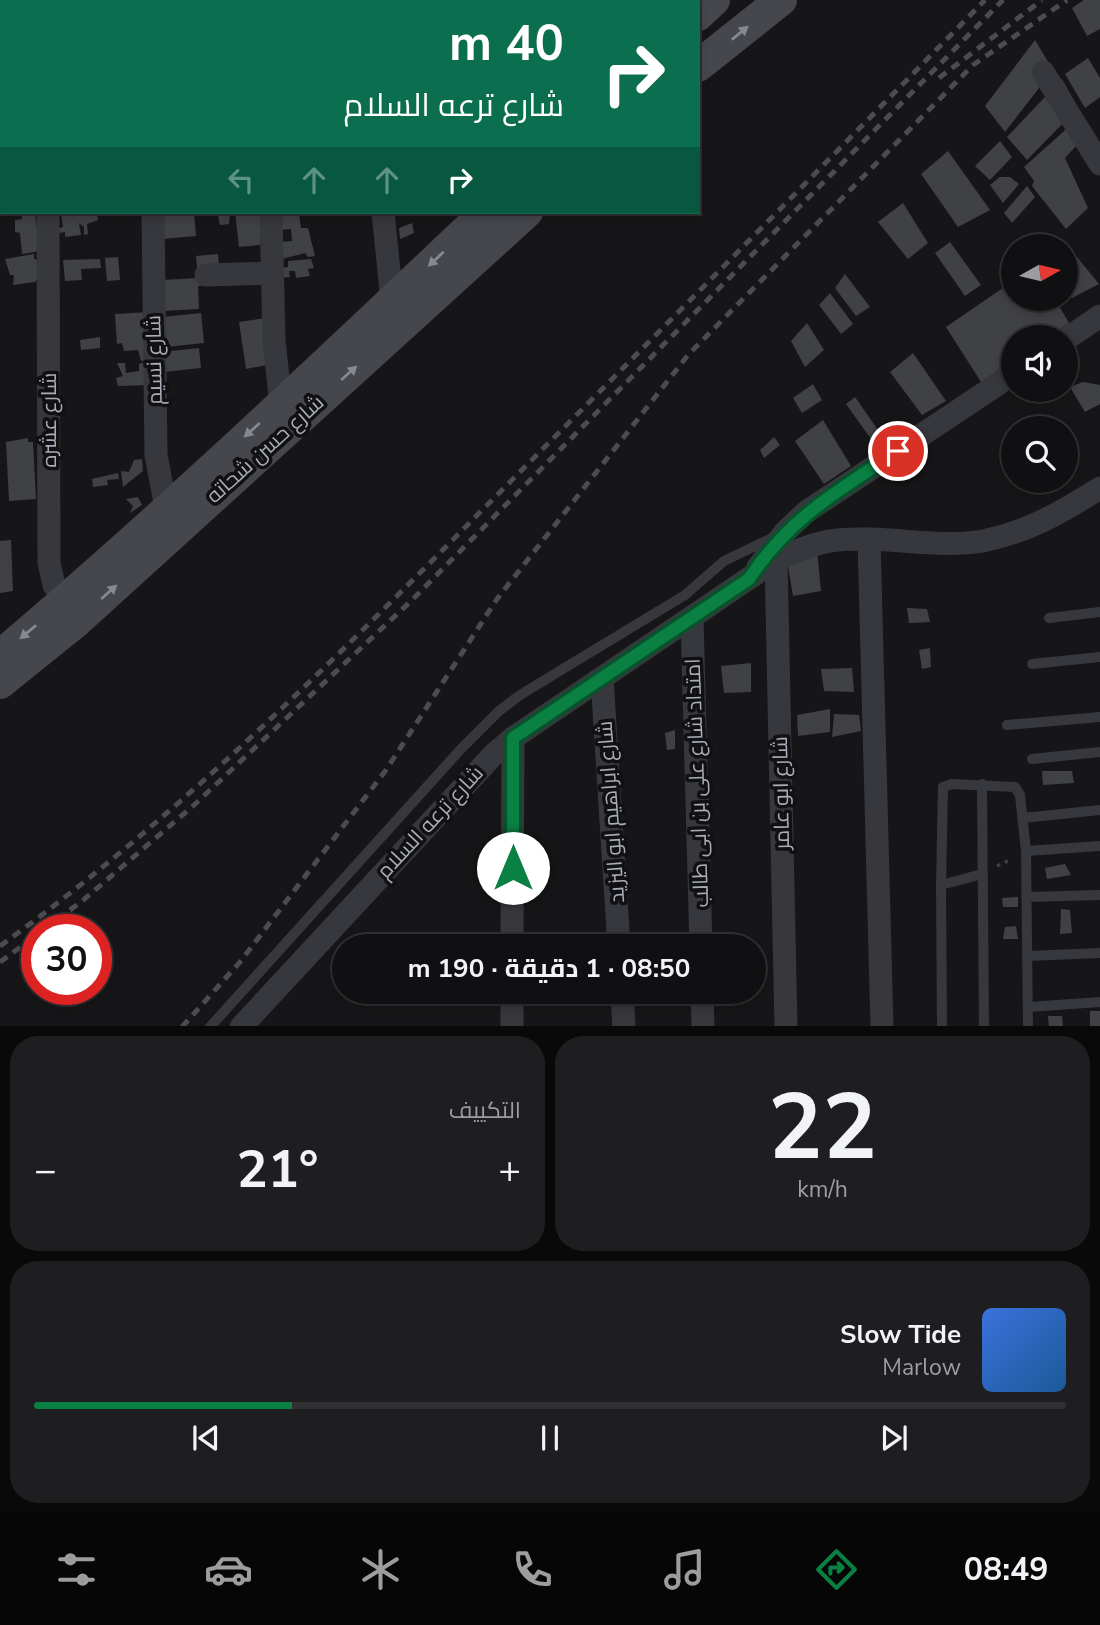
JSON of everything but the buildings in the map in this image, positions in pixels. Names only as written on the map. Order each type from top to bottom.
[{"type":"main road","points":[[700,13],[714,0]]},
{"type":"main road","points":[[700,64],[781,0]]},
{"type":"main road","name":"شارع حسن شحاته","points":[[0,683],[166,508],[484,214]]},
{"type":"main road","name":"شارع حسن شحاته","points":[[0,656],[70,612],[519,214]]},
{"type":"street","points":[[1043,72],[1100,164]]},
{"type":"street","name":"شارع عشره","points":[[48,214],[49,563],[70,612]]},
{"type":"street","name":"شارع نسيم","points":[[153,214],[156,455],[166,508]]},
{"type":"street","points":[[271,214],[276,375],[281,404]]},
{"type":"street","points":[[383,214],[392,300]]},
{"type":"street","points":[[206,275],[272,273]]},
{"type":"street","points":[[1078,331],[1100,316]]},
{"type":"street","points":[[749,579],[785,532],[806,512],[1001,382]]},
{"type":"street","name":"شارع ترعه السلام","points":[[242,1026],[477,770],[513,738],[776,560],[826,542],[869,540],[944,544],[981,541],[1018,532],[1053,518],[1100,488]]},
{"type":"street","points":[[869,540],[882,1026]]},
{"type":"street","name":"شارع ابو عامر","points":[[776,560],[786,1026]]},
{"type":"street","name":"امتداد شارع على بن ابى طالب","points":[[692,619],[701,934]]},
{"type":"street","name":"شارع ابراهيم ابو اليزيد","points":[[602,678],[618,934]]},
{"type":"street","points":[[513,738],[513,934]]},
{"type":"street","points":[[512,1004],[512,1026]]},
{"type":"street","points":[[623,1004],[624,1026]]},
{"type":"street","points":[[702,1004],[703,1026]]},
{"type":"lane","points":[[211,1026],[460,750],[499,711],[685,595],[724,561],[785,532]]},
{"type":"lane","points":[[1049,618],[1100,612]]},
{"type":"lane","points":[[1032,664],[1100,657]]},
{"type":"lane","points":[[1007,725],[1100,717]]},
{"type":"lane","points":[[1032,759],[1100,752]]},
{"type":"lane","points":[[943,1026],[941,792],[952,784],[1015,787],[1020,795],[1026,851],[1028,1026]]},
{"type":"lane","points":[[982,784],[984,1026]]},
{"type":"lane","points":[[1023,818],[1100,810]]},
{"type":"lane","points":[[1026,851],[1100,846]]},
{"type":"lane","points":[[941,885],[982,874]]},
{"type":"lane","points":[[1027,897],[1100,895]]},
{"type":"lane","points":[[1028,957],[1100,953]]},
{"type":"lane","points":[[1029,1007],[1100,1002]]},
{"type":"path","points":[[982,874],[1026,851]]},
{"type":"railway","points":[[0,946],[134,841],[261,728],[443,549],[985,0]]},
{"type":"railway","points":[[65,914],[193,806],[411,601],[1003,0]]},
{"type":"railway","points":[[939,78],[1042,0]]},
{"type":"railway","points":[[183,1026],[240,962],[386,770],[497,599],[688,355],[973,65],[1067,0]]},
{"type":"railway","points":[[0,962],[21,947]]},
{"type":"route","points":[[513,868],[513,738],[749,579],[765,555],[806,512],[898,451]]}]
